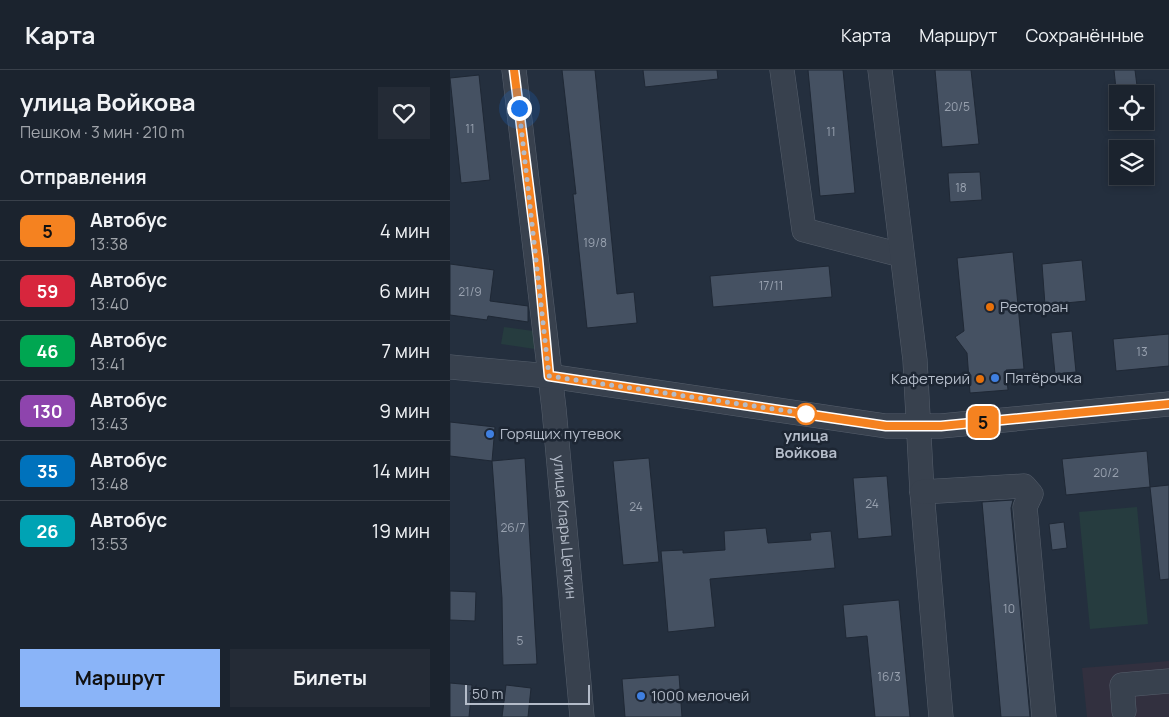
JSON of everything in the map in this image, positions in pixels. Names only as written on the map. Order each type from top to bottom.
[{"type":"street","name":"улица Клары Цеткин","points":[[514,70],[538,259],[582,717]]},
{"type":"street","points":[[782,70],[804,230],[901,255]]},
{"type":"street","points":[[880,70],[915,360],[922,492],[941,717]]},
{"type":"street","points":[[450,367],[549,376],[886,426],[941,426],[1169,404]]},
{"type":"street","points":[[922,492],[1024,486],[1031,494],[1025,507],[1044,717]]},
{"type":"street","points":[[1124,711],[1122,685],[1169,681]]},
{"type":"shaded area","points":[[1169,661],[1169,717],[1087,717],[1082,668]]},
{"type":"green space","points":[[504,327],[533,331],[535,349],[501,344]]},
{"type":"green space","points":[[1137,507],[1148,624],[1090,629],[1079,512]]},
{"type":"building","points":[[562,70],[595,70],[617,294],[634,292],[637,323],[587,328],[573,194],[576,194]]},
{"type":"building","points":[[643,70],[717,70],[718,79],[645,87]]},
{"type":"building","points":[[808,70],[843,70],[855,193],[820,196]]},
{"type":"building","points":[[935,70],[971,70],[979,144],[942,147]]},
{"type":"building","points":[[1114,70],[1135,70],[1137,85],[1116,85]]},
{"type":"building","points":[[479,75],[490,180],[461,183],[450,78]]},
{"type":"building","points":[[980,172],[982,200],[950,202],[948,173]]},
{"type":"building","name":"Ресторан","points":[[1013,252],[1024,369],[1006,370],[1008,390],[970,393],[967,353],[955,337],[964,331],[957,258]]},
{"type":"building","points":[[1082,260],[1086,301],[1045,305],[1042,264]]},
{"type":"building","points":[[450,264],[494,270],[490,301],[528,306],[528,322],[488,316],[487,320],[450,315]]},
{"type":"building","points":[[829,266],[832,297],[713,307],[710,276]]},
{"type":"building","points":[[1072,331],[1076,372],[1055,374],[1051,333]]},
{"type":"building","points":[[1169,334],[1169,366],[1116,371],[1113,339]]},
{"type":"building","points":[[450,422],[495,427],[492,461],[450,456]]},
{"type":"building","points":[[1147,451],[1150,487],[1066,495],[1062,459]]},
{"type":"building","points":[[525,458],[537,664],[503,665],[502,598],[492,461]]},
{"type":"building","points":[[649,458],[659,562],[623,565],[613,461]]},
{"type":"building","points":[[887,476],[892,536],[858,539],[853,478]]},
{"type":"building","points":[[1169,485],[1169,579],[1160,580],[1150,487]]},
{"type":"building","points":[[1013,500],[1011,508],[1030,717],[1001,717],[982,502]]},
{"type":"building","points":[[1064,522],[1067,548],[1052,550],[1049,524]]},
{"type":"building","points":[[766,528],[768,543],[811,540],[810,533],[831,531],[835,568],[710,579],[715,627],[668,632],[661,551],[683,550],[683,553],[725,550],[724,531]]},
{"type":"building","points":[[450,591],[476,592],[475,621],[450,620]]},
{"type":"building","points":[[899,600],[910,717],[875,717],[867,636],[846,638],[843,605]]},
{"type":"building","points":[[679,675],[682,717],[625,717],[622,679]]},
{"type":"building","points":[[450,683],[472,685],[469,717],[450,717]]},
{"type":"building","points":[[506,685],[531,688],[528,717],[502,717]]},
{"type":"bus line","name":"5","points":[[514,70],[538,259],[549,376],[886,426],[941,426],[1169,404]]},
{"type":"place","name":"Ресторан","points":[[990,307]]},
{"type":"place","name":"Пятёрочка","points":[[995,378]]},
{"type":"place","name":"Кафетерий","points":[[980,379]]},
{"type":"place","name":"улица Войкова","points":[[806,414]]},
{"type":"place","name":"Горящих путевок","points":[[490,434]]},
{"type":"place","name":"1000 мелочей","points":[[641,696]]},
{"type":"route","points":[[519,108],[538,259],[549,376],[808,414],[806,414]]}]
